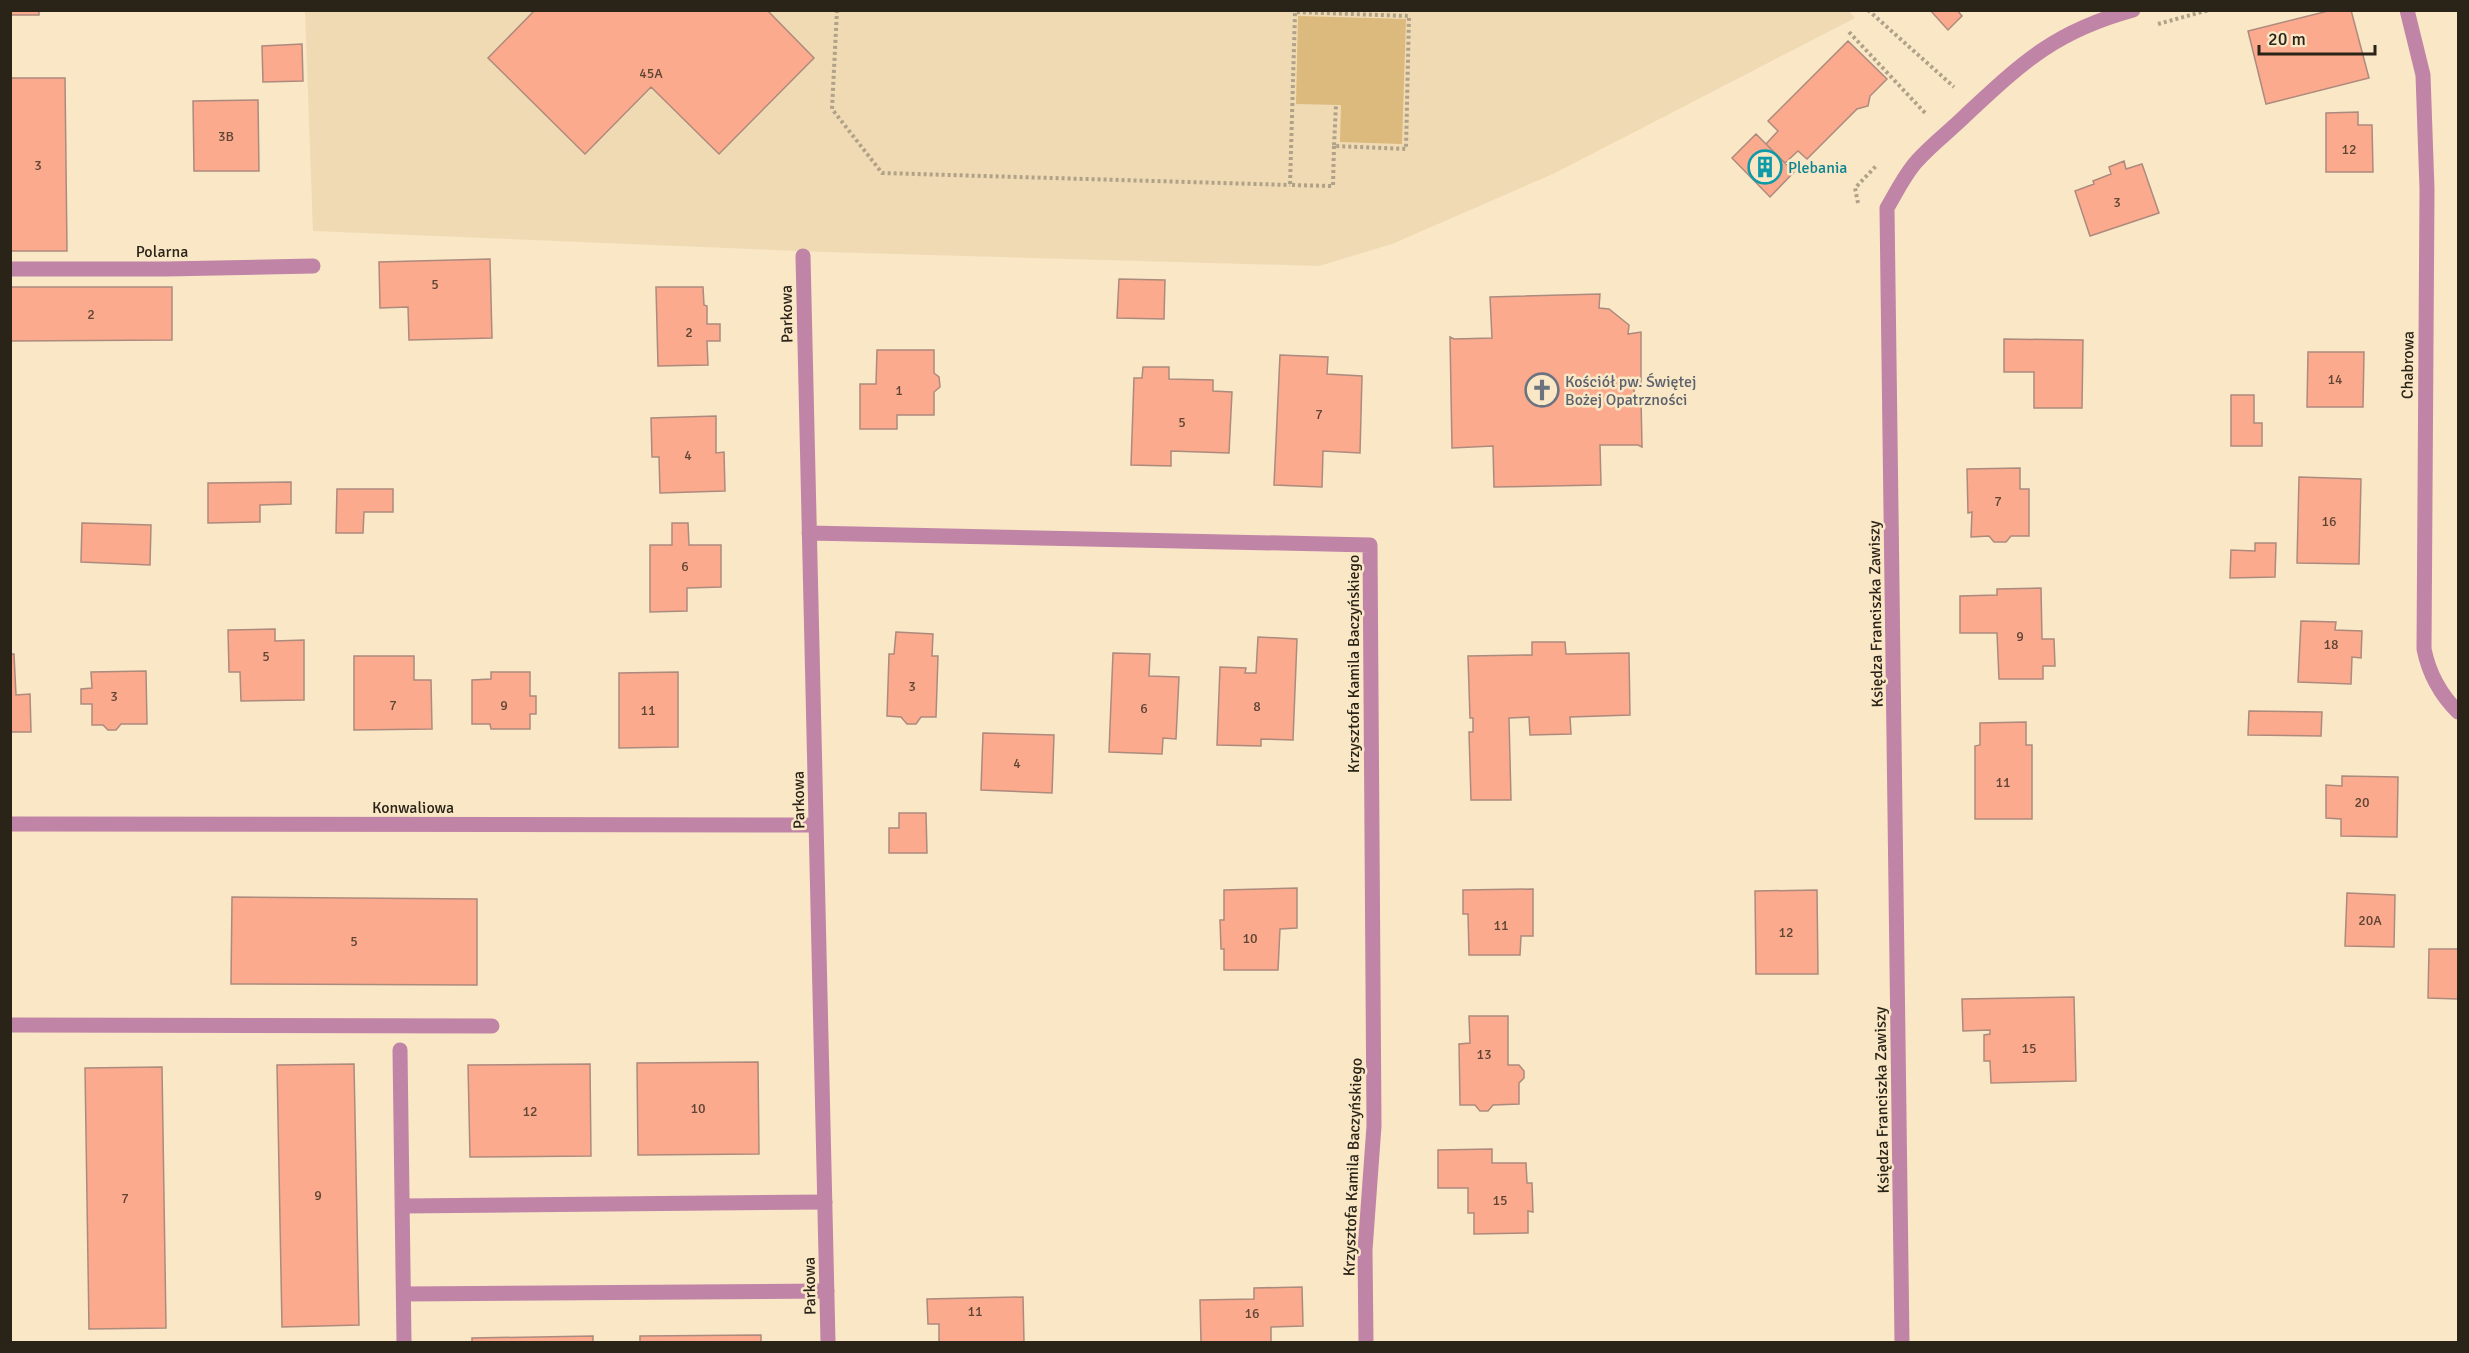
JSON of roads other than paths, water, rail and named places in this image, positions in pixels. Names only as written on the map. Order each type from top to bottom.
[{"type":"street","name":"Księdza Franciszka Zawiszy","points":[[1902,1342],[1887,208],[1916,162],[2019,66],[2045,46],[2071,32],[2102,18],[2133,10]]},
{"type":"street","name":"Chabrowa","points":[[2407,10],[2423,75],[2427,189],[2424,650],[2427,665],[2435,681],[2458,712]]},
{"type":"street","name":"Parkowa","points":[[803,256],[828,1342]]},
{"type":"street","name":"Polarna","points":[[10,269],[314,266]]},
{"type":"street","name":"Krzysztofa Kamila Baczyńskiego","points":[[809,533],[1370,545],[1374,1125],[1365,1250],[1366,1342]]},
{"type":"street","name":"Konwaliowa","points":[[10,824],[816,825]]},
{"type":"street","points":[[10,1025],[492,1026]]},
{"type":"street","points":[[400,1050],[404,1342]]},
{"type":"street","points":[[402,1206],[825,1202]]},
{"type":"street","points":[[404,1294],[827,1291]]},
{"type":"place","name":"Plebania","points":[[1765,167]]},
{"type":"place","name":"Kościół pw. Świętej Bożej Opatrzności","points":[[1542,390]]}]
